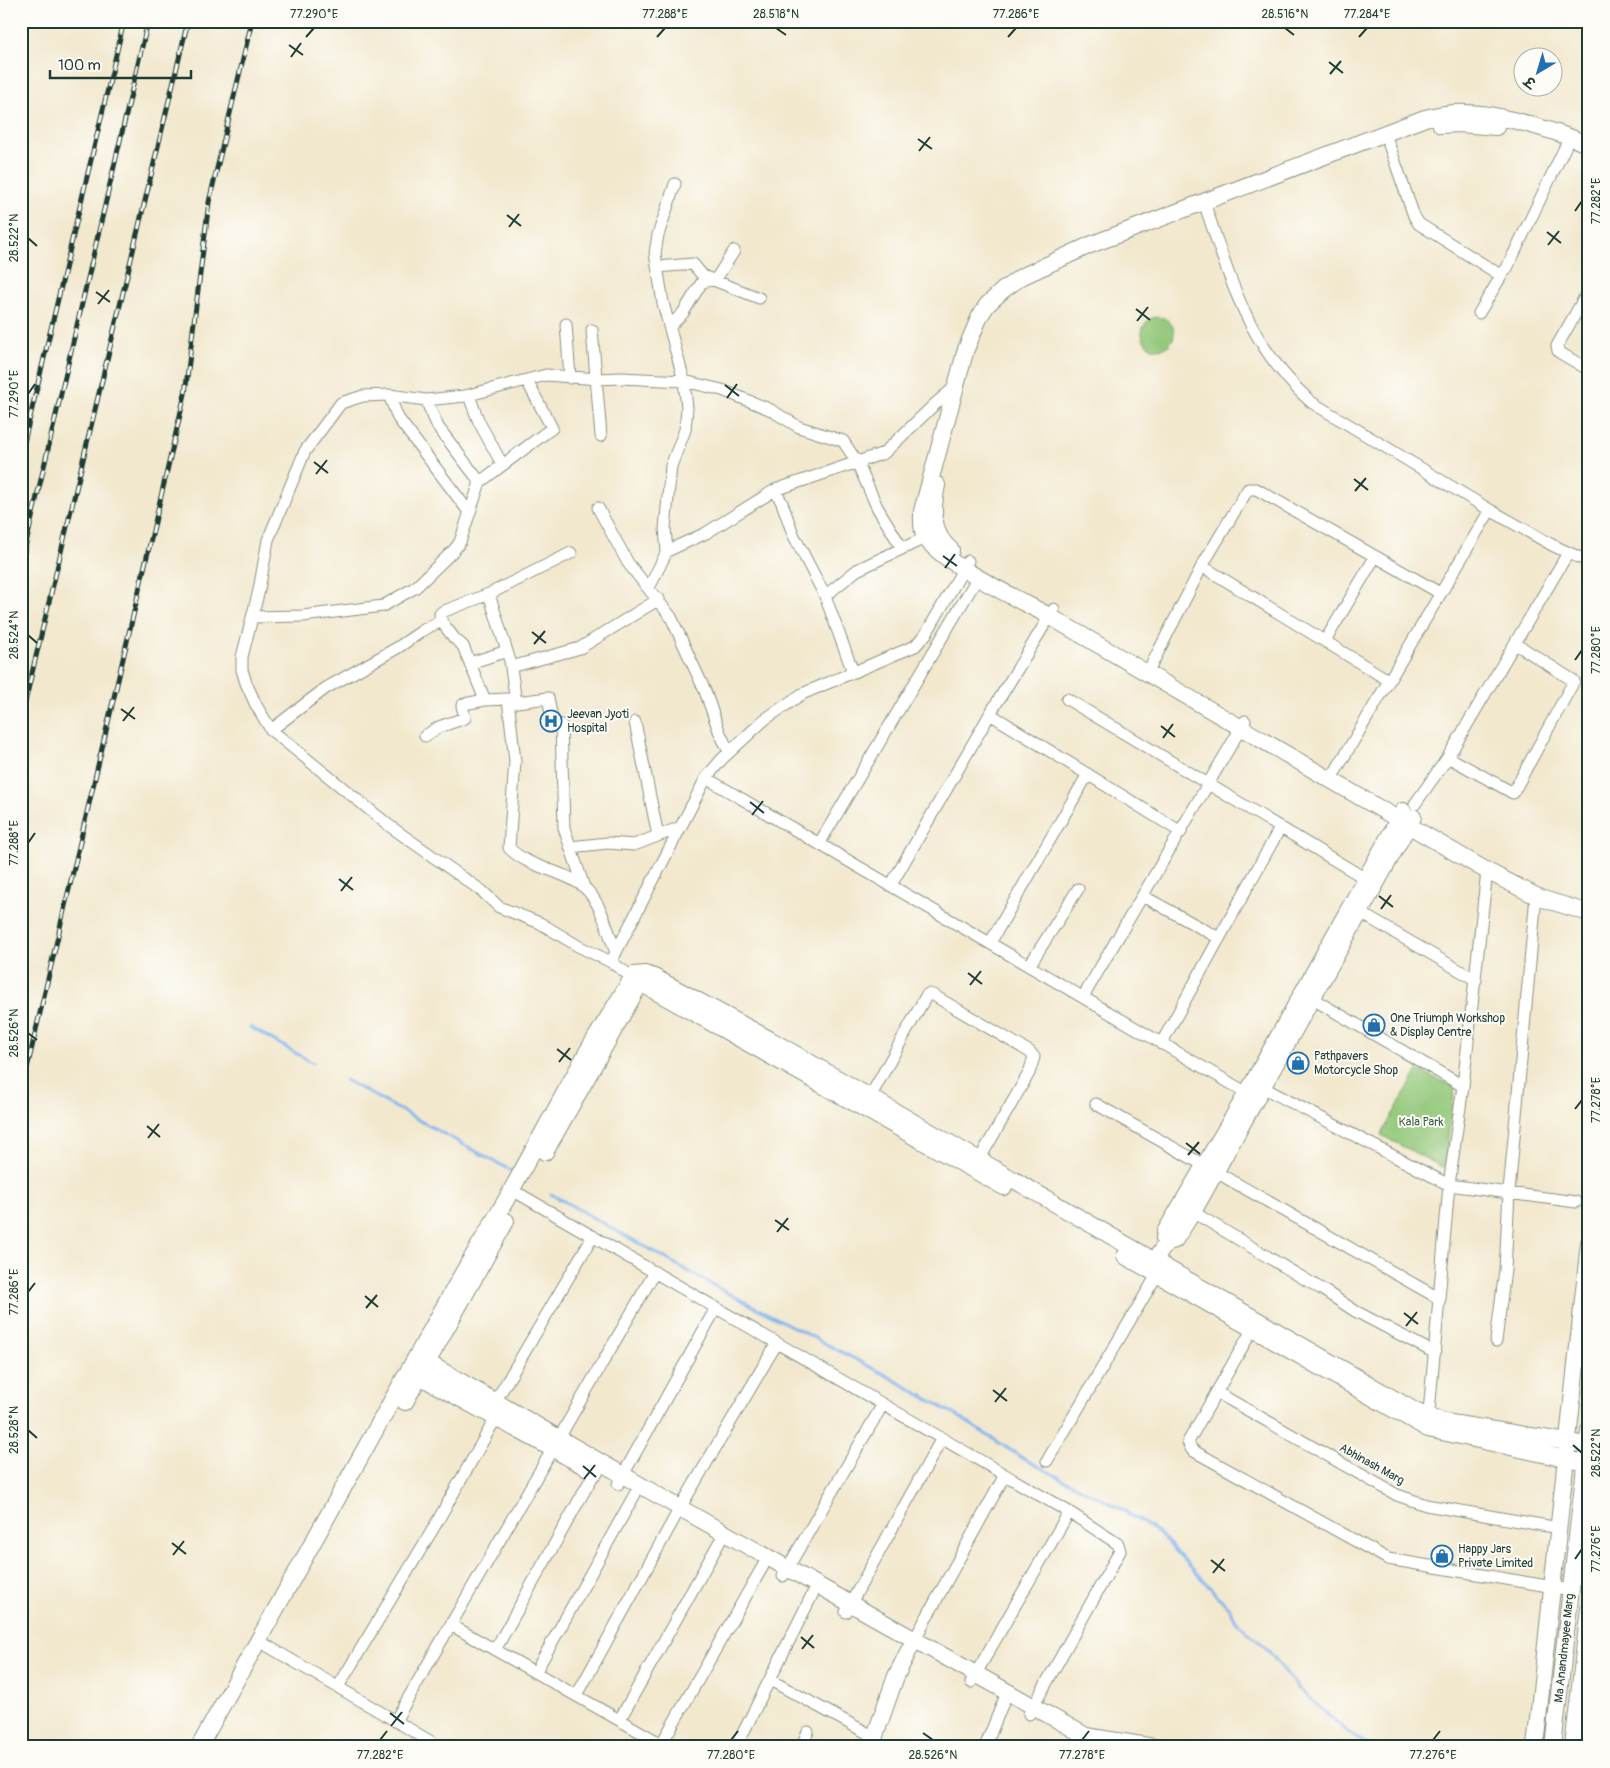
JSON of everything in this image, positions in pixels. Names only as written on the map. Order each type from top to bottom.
[{"type":"street","points":[[1205,208],[1425,118],[1445,114],[1485,114],[1568,142],[1589,156]]},
{"type":"street","points":[[1589,145],[1485,125],[1461,124],[1428,127],[1205,208],[1090,245],[1021,277],[998,295],[966,349],[922,511],[938,551],[1151,666],[1244,724],[1335,772],[1407,815],[1487,871],[1536,896],[1589,913]]},
{"type":"street","points":[[1388,142],[1414,216],[1419,224],[1497,273],[1503,273]]},
{"type":"street","points":[[1479,314],[1503,273],[1568,142]]},
{"type":"street","points":[[649,588],[667,551],[665,528],[671,466],[685,430],[687,408],[684,381],[669,327],[657,267],[656,245],[675,184]]},
{"type":"street","points":[[1205,208],[1244,313],[1280,372],[1311,402],[1490,510],[1568,553],[1589,562]]},
{"type":"street","points":[[669,327],[683,313],[702,282],[716,279],[734,251]]},
{"type":"street","points":[[657,267],[693,264],[700,274],[759,298]]},
{"type":"street","points":[[1589,290],[1557,346],[1558,351],[1589,370]]},
{"type":"street","points":[[931,535],[934,496],[938,478],[963,379],[981,322]]},
{"type":"street","points":[[566,324],[570,378]]},
{"type":"street","points":[[592,330],[602,436]]},
{"type":"street","points":[[902,548],[877,507],[857,462],[847,445],[838,438],[799,427],[769,409],[722,390],[684,381],[621,378],[598,380],[546,375],[535,376],[527,381],[469,396],[426,400],[389,395],[363,396],[341,402],[305,451],[268,540],[259,590],[242,657],[242,670],[256,705],[271,730],[390,827],[482,891],[499,907],[540,923],[578,946],[614,957],[638,981],[1156,1267],[1428,1423]]},
{"type":"street","points":[[252,617],[320,615],[391,603],[424,581],[454,550],[464,534],[480,482],[552,427],[527,381]]},
{"type":"street","points":[[667,551],[706,533],[775,490],[884,453],[934,404],[955,387]]},
{"type":"street","points":[[389,395],[398,418],[470,512]]},
{"type":"street","points":[[469,396],[479,422],[502,464]]},
{"type":"street","points":[[426,400],[442,433],[480,482]]},
{"type":"street","points":[[1151,666],[1202,566],[1245,491],[1252,488],[1440,593]]},
{"type":"street","points":[[775,490],[784,507],[793,534],[825,596],[853,672]]},
{"type":"street","points":[[598,508],[628,563],[671,616],[700,678],[719,731],[729,752]]},
{"type":"street","points":[[1335,772],[1490,510]]},
{"type":"street","points":[[825,596],[857,570],[931,535]]},
{"type":"street","points":[[485,700],[462,644],[454,638],[442,621],[440,614],[489,594],[571,553]]},
{"type":"street","points":[[1256,1093],[1369,881],[1407,815],[1448,757],[1568,553]]},
{"type":"street","points":[[1325,641],[1375,557]]},
{"type":"street","points":[[966,565],[978,577],[1052,612],[1244,724],[1542,889],[1589,903]]},
{"type":"street","points":[[614,957],[706,778],[729,752],[764,720],[802,694],[915,646],[921,641],[966,565]]},
{"type":"street","points":[[1202,566],[1388,680]]},
{"type":"street","points":[[818,844],[978,577]]},
{"type":"street","points":[[489,594],[508,651],[511,667],[515,761],[508,848],[540,868],[584,887]]},
{"type":"street","points":[[511,667],[580,648],[659,599]]},
{"type":"street","points":[[891,886],[990,714],[1052,612]]},
{"type":"street","points":[[271,730],[326,688],[397,648],[424,628],[442,621]]},
{"type":"street","points":[[1448,757],[1510,794],[1513,793],[1574,681],[1516,644]]},
{"type":"street","points":[[470,663],[508,651]]},
{"type":"street","points":[[425,736],[439,727],[465,718],[462,706],[464,704],[506,698],[512,702],[549,698],[552,724],[561,725],[564,828],[584,887],[603,917],[614,957]]},
{"type":"street","points":[[1067,699],[1369,881]]},
{"type":"street","points":[[990,714],[1181,832]]},
{"type":"street","points":[[635,722],[658,836]]},
{"type":"street","points":[[1083,997],[1210,785],[1244,724]]},
{"type":"street","points":[[990,943],[1088,774]]},
{"type":"street","points":[[706,778],[1161,1044],[1256,1093],[1449,1185],[1576,1202]]},
{"type":"street","points":[[570,847],[608,843],[634,845],[681,827]]},
{"type":"street","points":[[1161,1044],[1280,828]]},
{"type":"street","points":[[1428,1423],[1449,1185],[1476,980],[1487,871]]},
{"type":"street","points":[[1047,1461],[1156,1267],[1166,1243],[1164,1238],[1165,1232],[1210,1168],[1256,1093],[1359,912],[1369,881]]},
{"type":"street","points":[[1030,966],[1078,890]]},
{"type":"street","points":[[1143,896],[1219,938]]},
{"type":"street","points":[[1496,1341],[1505,1270],[1509,1192],[1536,896]]},
{"type":"street","points":[[1359,912],[1476,980]]},
{"type":"street","points":[[418,1366],[521,1194],[638,987],[639,974],[654,977],[870,1097],[979,1160],[1156,1267],[1252,1330],[1428,1423],[1568,1451],[1585,1463]]},
{"type":"street","points":[[210,1747],[263,1643],[418,1366],[638,981]]},
{"type":"street","points":[[870,1097],[926,996],[928,994],[933,995],[1030,1052],[1034,1057],[1029,1073],[979,1160]]},
{"type":"street","points":[[1311,998],[1463,1086]]},
{"type":"street","points":[[1096,1104],[1440,1299]]},
{"type":"street","points":[[1166,1243],[1175,1240],[1193,1212],[1210,1168]]},
{"type":"street","points":[[521,1194],[1069,1512],[1118,1544],[1120,1551],[1031,1710]]},
{"type":"street","points":[[1193,1212],[1323,1290],[1355,1312],[1435,1353]]},
{"type":"street","points":[[338,1687],[433,1529],[496,1409],[593,1236]]},
{"type":"street","points":[[1535,1747],[1589,1243]]},
{"type":"street","points":[[396,1721],[655,1272]]},
{"type":"street","points":[[621,1480],[716,1308]]},
{"type":"street","points":[[1252,1330],[1188,1442],[1192,1450],[1388,1559],[1571,1590]]},
{"type":"street","points":[[577,1695],[678,1512],[777,1343]]},
{"type":"street","points":[[418,1366],[1031,1710],[1099,1746]]},
{"type":"street","name":"Abhinash Marg","points":[[1216,1392],[1396,1495],[1426,1505],[1559,1528]]},
{"type":"street","points":[[786,1572],[882,1404]]},
{"type":"street","points":[[848,1607],[942,1438]]},
{"type":"street","points":[[1568,1451],[1588,1438]]},
{"type":"street","name":"Ma Anandmayee Marg","points":[[1553,1747],[1588,1438]]},
{"type":"street","points":[[556,1442],[595,1472],[621,1480],[635,1494],[678,1512],[720,1542],[763,1566],[786,1572],[813,1593],[848,1607]]},
{"type":"street","points":[[495,1650],[595,1472]]},
{"type":"street","points":[[770,1680],[867,1742],[888,1684],[896,1676],[1005,1475]]},
{"type":"street","points":[[536,1671],[635,1494]]},
{"type":"street","points":[[974,1677],[1069,1512]]},
{"type":"street","points":[[620,1719],[720,1542]]},
{"type":"street","points":[[451,1624],[664,1745],[763,1566]]},
{"type":"street","points":[[736,1747],[813,1593]]},
{"type":"street","name":"Ma Anandmayee Marg","points":[[1573,1747],[1589,1608]]},
{"type":"street","points":[[263,1643],[440,1747]]},
{"type":"street","points":[[199,1747],[263,1643]]},
{"type":"street","points":[[974,1677],[1004,1700],[1031,1710],[1086,1736],[1154,1747]]},
{"type":"street","points":[[985,1747],[1004,1700]]},
{"type":"street","points":[[801,1747],[808,1732]]},
{"type":"green space","points":[[1158,317],[1164,318],[1169,322],[1173,327],[1173,339],[1169,344],[1164,348],[1158,349],[1152,348],[1147,344],[1143,339],[1142,333],[1143,327],[1147,322],[1152,318]]},
{"type":"green space","name":"Kala Park","points":[[1418,1070],[1455,1087],[1444,1168],[1381,1135]]},
{"type":"waterway","points":[[250,1027],[313,1063]]},
{"type":"waterway","points":[[345,1080],[514,1172]]},
{"type":"waterway","points":[[551,1194],[722,1290],[884,1374],[961,1418],[1024,1459],[1123,1510],[1159,1533],[1229,1608],[1238,1623],[1267,1649],[1299,1689],[1350,1734],[1376,1747]]},
{"type":"railway","points":[[21,455],[124,21]]},
{"type":"railway","points":[[21,565],[148,21]]},
{"type":"railway","points":[[21,719],[188,21]]},
{"type":"railway","points":[[21,1094],[185,394],[209,202],[252,21]]},
{"type":"place","name":"Jeevan Jyoti Hospital","points":[[551,721]]},
{"type":"place","name":"One Triumph Workshop & Display Centre","points":[[1374,1025]]},
{"type":"place","name":"Pathpavers Motorcycle Shop","points":[[1298,1063]]},
{"type":"place","name":"Happy Jars Private Limited","points":[[1442,1556]]}]
